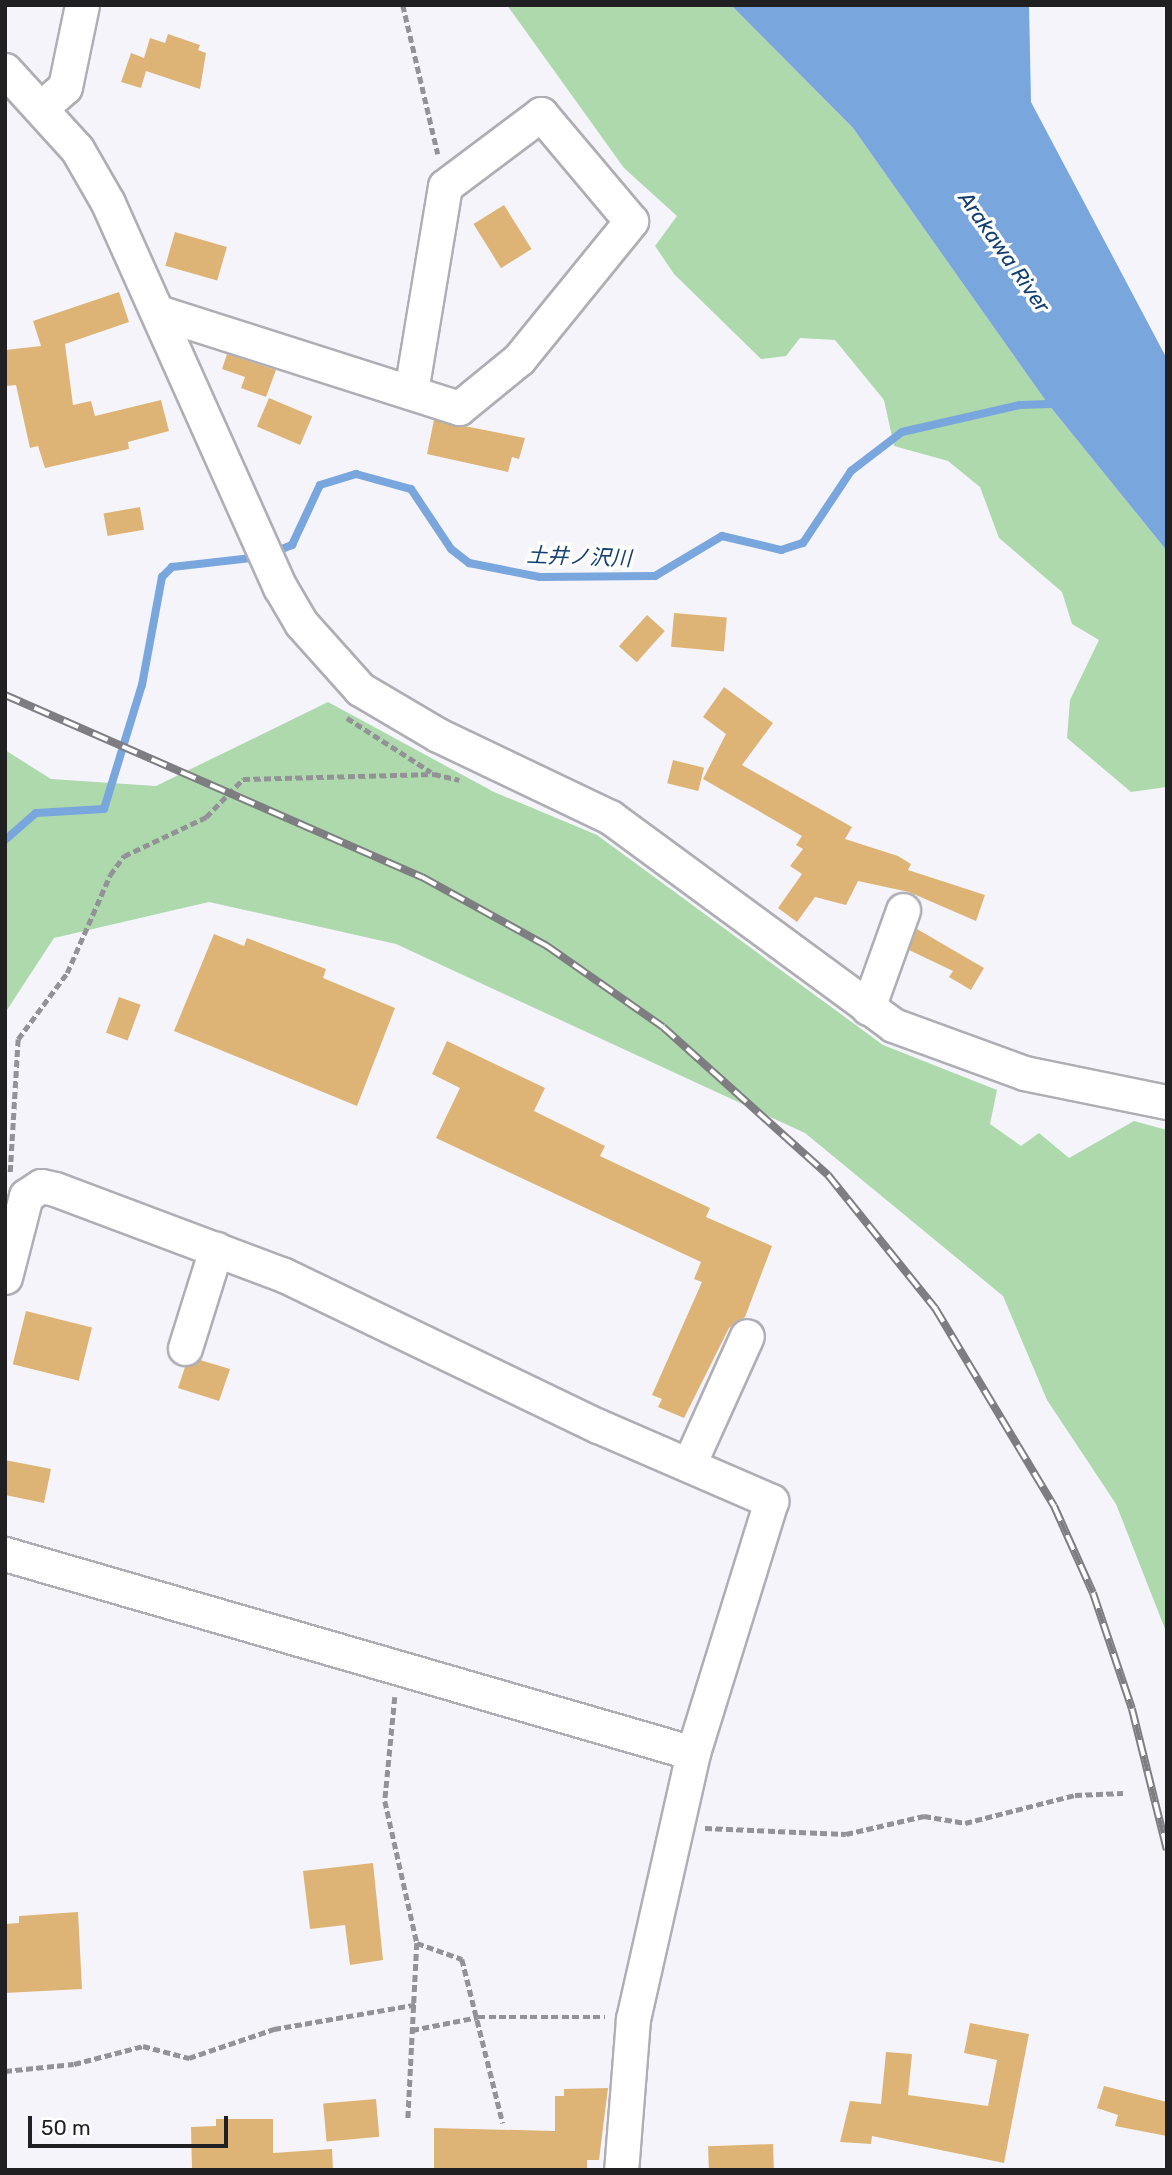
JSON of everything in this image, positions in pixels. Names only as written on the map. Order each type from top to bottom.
[{"type":"street","points":[[42,107],[65,87],[82,5]]},
{"type":"street","points":[[5,70],[42,107],[108,203],[279,587],[308,633],[360,690],[438,735],[610,817],[868,1008],[950,1051],[1167,1102]]},
{"type":"street","points":[[158,313],[459,408],[477,399],[519,359],[631,221],[541,114],[445,186],[411,391]]},
{"type":"street","points":[[868,1008],[903,910]]},
{"type":"street","points":[[5,1277],[26,1196],[41,1186],[284,1275],[598,1426],[690,1462],[771,1501],[693,1753],[680,1827],[633,2020],[621,2170]]},
{"type":"street","points":[[185,1348],[216,1249]]},
{"type":"street","points":[[690,1462],[747,1336]]},
{"type":"street","points":[[5,1555],[693,1753]]},
{"type":"path","points":[[403,5],[445,186]]},
{"type":"path","points":[[10,1177],[10,1098],[26,1021],[67,973],[110,875],[124,856],[206,817],[243,779],[435,774],[474,784]]},
{"type":"path","points":[[398,1668],[385,1801],[417,1943],[418,2004],[411,2031],[408,2118]]},
{"type":"path","points":[[680,1827],[846,1834],[924,1815],[965,1823],[1075,1796],[1123,1793]]},
{"type":"path","points":[[417,1943],[462,1959],[503,2123]]},
{"type":"path","points":[[5,2071],[74,2064],[144,2046],[188,2058],[274,2029],[418,2004]]},
{"type":"path","points":[[411,2031],[478,2017],[633,2020]]},
{"type":"green space","points":[[507,5],[731,5],[853,128],[1048,404],[1167,551],[1167,787],[1131,792],[1067,738],[1070,700],[1099,640],[1072,624],[1062,592],[999,538],[980,487],[948,461],[894,446],[884,400],[835,340],[800,338],[786,356],[761,359],[674,274],[655,246],[677,216],[624,168]]},
{"type":"green space","points":[[328,702],[494,792],[597,835],[883,1045],[997,1090],[990,1124],[1021,1146],[1039,1133],[1069,1158],[1134,1121],[1167,1130],[1167,1634],[1116,1504],[1047,1400],[1003,1296],[805,1133],[396,944],[209,902],[54,938],[5,1013],[5,750],[51,779],[156,786]]},
{"type":"water","name":"Arakawa River","points":[[731,5],[1029,5],[1031,102],[1167,359],[1167,551],[1048,404],[853,128]]},
{"type":"building","points":[[168,34],[200,45],[198,50],[206,53],[200,89],[146,71],[141,88],[121,82],[131,53],[144,58],[150,38],[165,43]]},
{"type":"building","points":[[504,205],[532,249],[501,268],[473,224]]},
{"type":"building","points":[[175,232],[227,247],[217,281],[165,266]]},
{"type":"building","points":[[119,292],[129,322],[65,344],[73,405],[91,401],[95,416],[161,400],[169,431],[128,442],[129,449],[45,468],[38,446],[30,448],[16,385],[5,386],[5,350],[41,346],[33,321]]},
{"type":"building","points":[[227,354],[276,370],[266,397],[241,388],[245,377],[222,369]]},
{"type":"building","points":[[269,398],[312,416],[300,445],[257,427]]},
{"type":"building","points":[[434,420],[525,438],[519,459],[512,457],[508,472],[427,454]]},
{"type":"building","points":[[140,507],[144,530],[108,536],[104,513]]},
{"type":"building","points":[[674,613],[727,618],[724,651],[671,647]]},
{"type":"building","points":[[647,615],[665,631],[637,662],[619,646]]},
{"type":"building","points":[[724,687],[773,723],[742,765],[852,827],[845,839],[898,856],[911,864],[908,870],[985,895],[976,921],[909,892],[858,881],[846,905],[815,897],[797,922],[778,908],[802,874],[790,866],[803,849],[796,845],[802,836],[703,779],[726,734],[703,717]]},
{"type":"building","points":[[673,760],[704,768],[698,791],[667,783]]},
{"type":"building","points":[[917,929],[984,968],[971,990],[949,977],[953,971],[909,950]]},
{"type":"building","points":[[214,934],[244,946],[247,938],[326,969],[323,978],[395,1008],[357,1106],[174,1031]]},
{"type":"building","points":[[119,997],[141,1005],[128,1041],[106,1033]]},
{"type":"building","points":[[447,1041],[545,1088],[534,1111],[605,1146],[600,1156],[710,1208],[706,1217],[772,1246],[745,1317],[729,1328],[684,1418],[658,1407],[662,1399],[652,1395],[702,1282],[694,1279],[701,1262],[436,1138],[460,1088],[432,1074]]},
{"type":"building","points":[[26,1311],[92,1327],[79,1381],[13,1364]]},
{"type":"building","points":[[200,1360],[230,1369],[219,1401],[178,1388],[185,1367]]},
{"type":"building","points":[[5,1460],[51,1469],[44,1503],[5,1495]]},
{"type":"building","points":[[373,1863],[383,1960],[350,1965],[345,1925],[310,1929],[303,1871]]},
{"type":"building","points":[[78,1912],[82,1989],[5,1993],[5,1924],[19,1923],[19,1916]]},
{"type":"building","points":[[970,2023],[1029,2034],[1004,2163],[872,2136],[871,2144],[840,2142],[850,2101],[881,2104],[886,2052],[912,2054],[908,2095],[988,2106],[997,2060],[964,2053]]},
{"type":"building","points":[[1104,2086],[1167,2102],[1167,2136],[1115,2126],[1118,2115],[1097,2108]]},
{"type":"building","points":[[608,2088],[599,2160],[587,2160],[587,2170],[434,2170],[434,2128],[555,2131],[555,2096],[564,2096],[564,2089]]},
{"type":"building","points":[[376,2099],[379,2137],[327,2141],[323,2104]]},
{"type":"building","points":[[216,2119],[273,2119],[273,2153],[332,2149],[333,2170],[192,2170],[191,2127],[216,2126]]},
{"type":"building","points":[[773,2144],[774,2170],[709,2170],[708,2146]]},
{"type":"waterway","name":"土井ノ沢川","points":[[272,553],[292,545],[320,485],[356,474],[411,489],[451,549],[469,563],[540,577],[655,576],[722,536],[781,550],[803,543],[851,471],[902,432],[1020,405],[1058,404]]},
{"type":"waterway","name":"土井ノ沢川","points":[[5,840],[36,813],[104,809],[142,685],[162,577],[172,567],[260,557]]},
{"type":"railway","points":[[5,695],[422,877],[547,946],[663,1027],[828,1175],[935,1308],[1054,1506],[1093,1593],[1132,1709],[1167,1850]]}]
